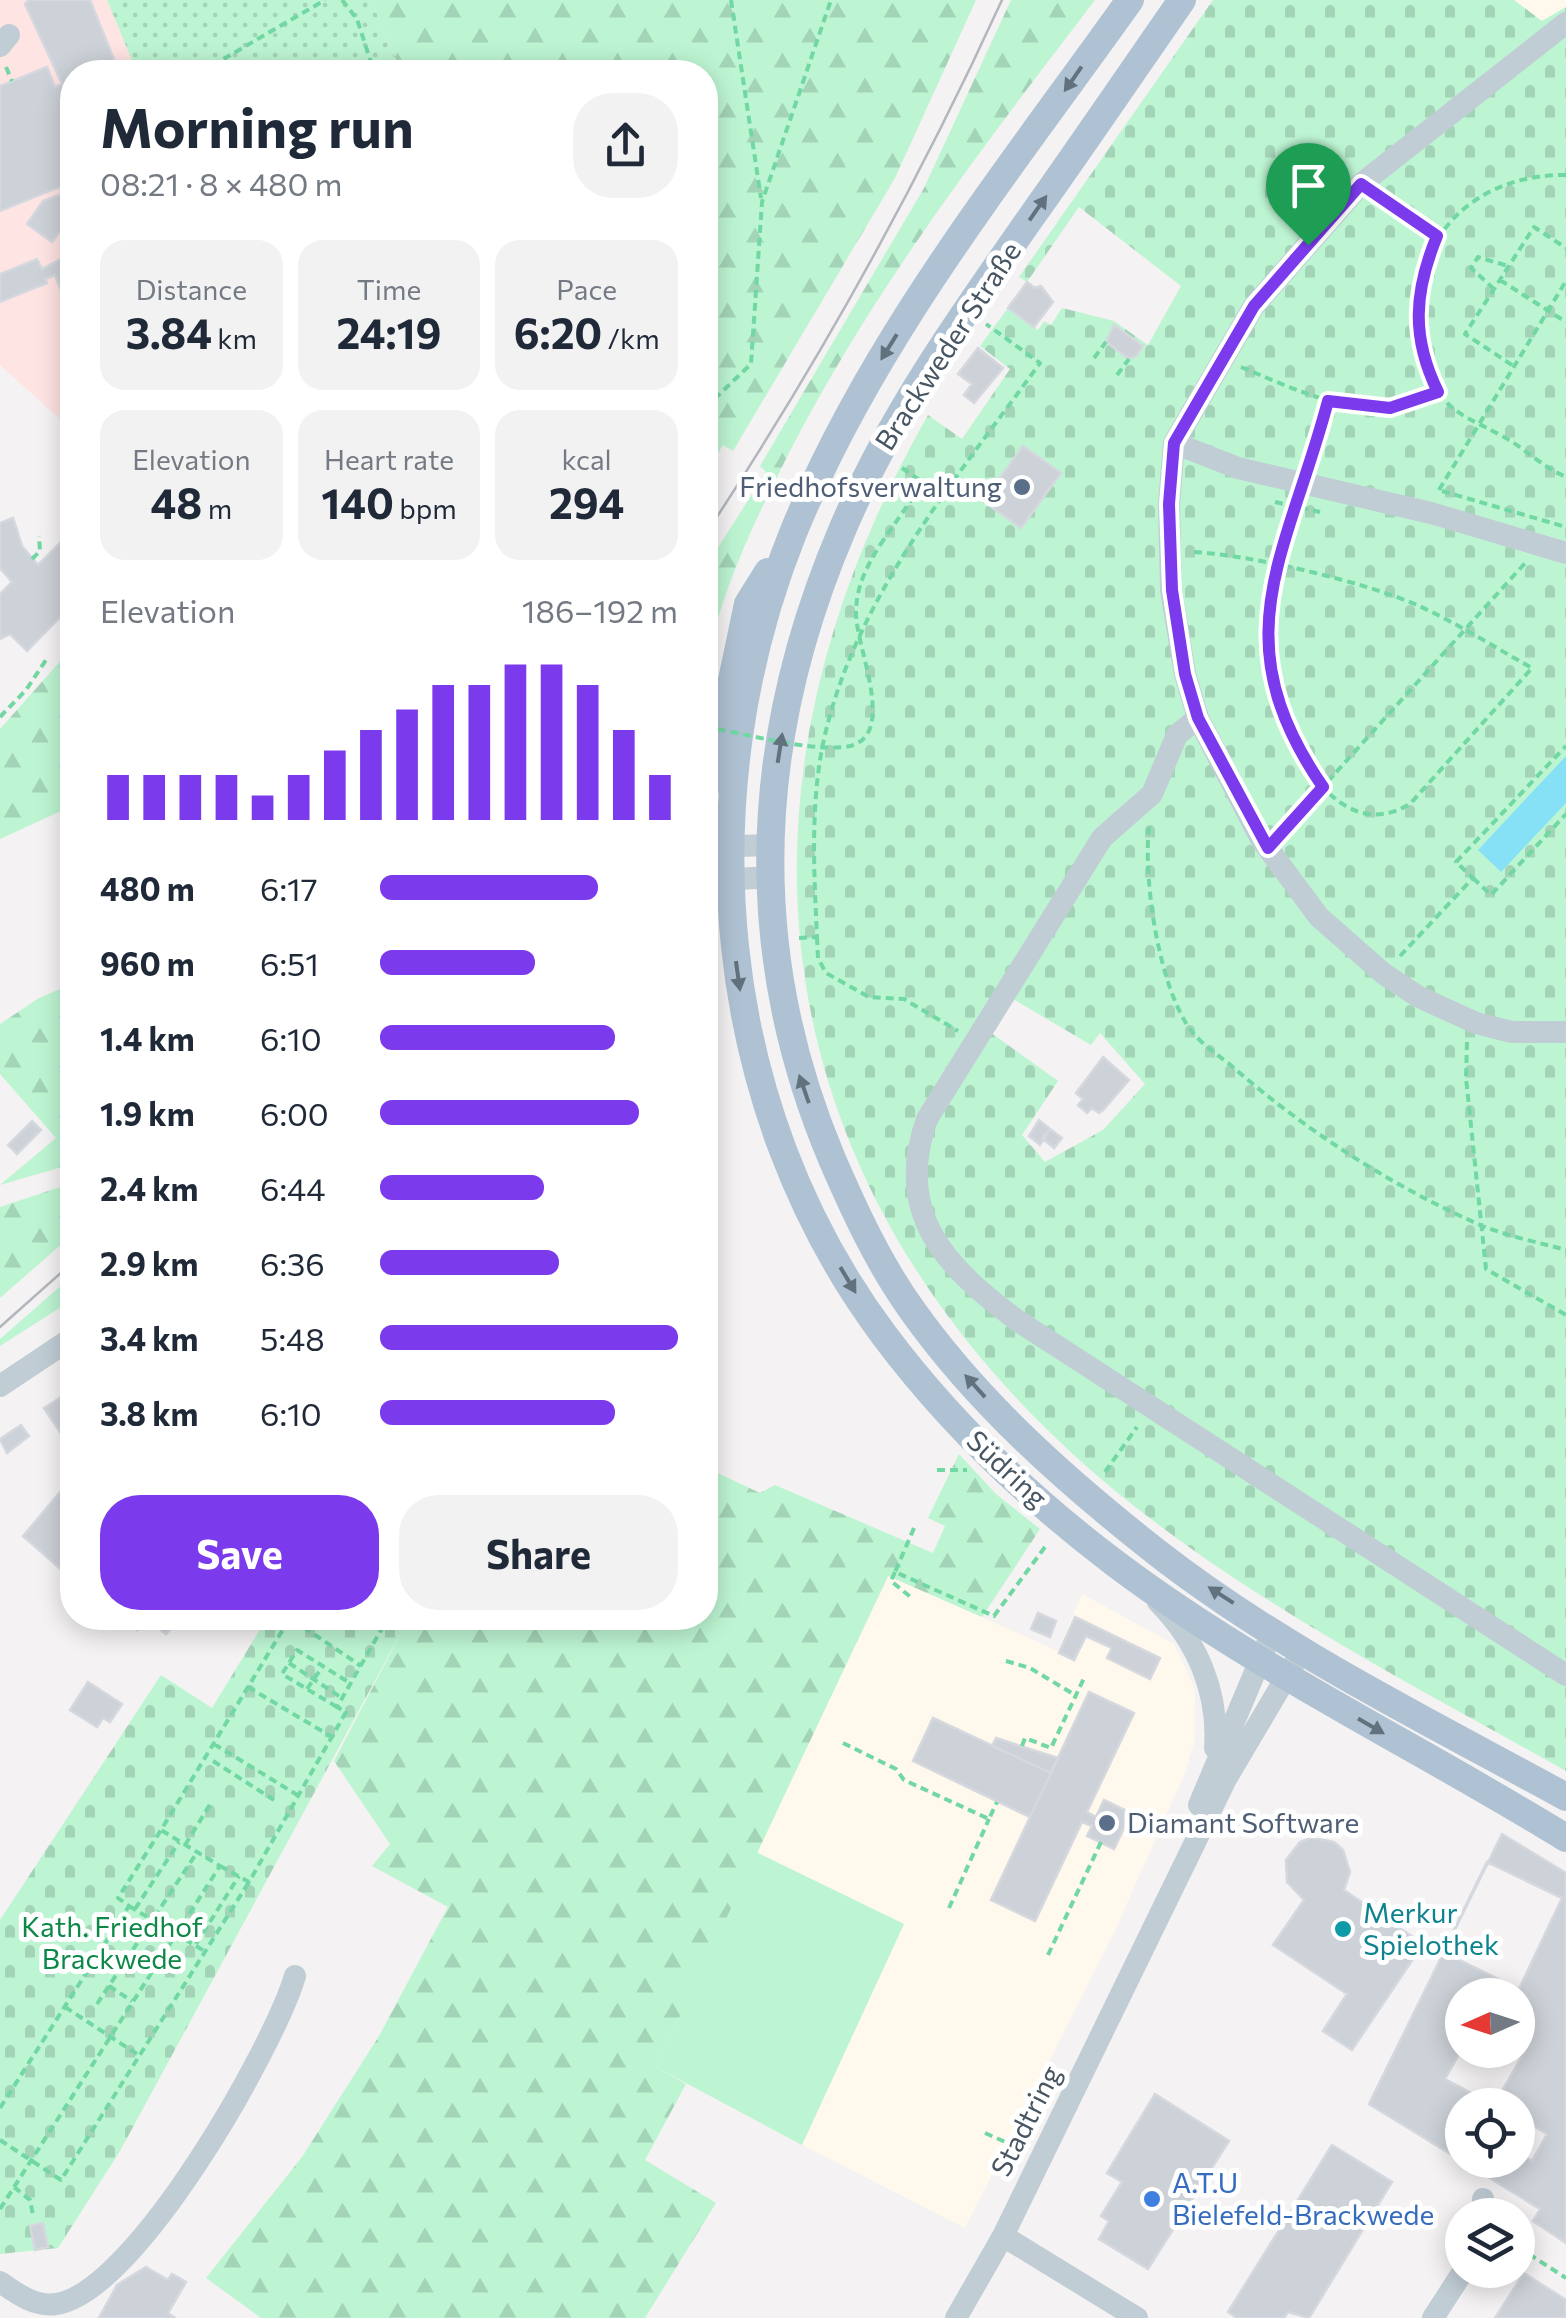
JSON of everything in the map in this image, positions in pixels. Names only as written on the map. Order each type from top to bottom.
[{"type":"main road","name":"Brackweder Straße","points":[[718,841],[748,680],[793,533],[849,416],[890,346],[1130,0]]},
{"type":"main road","name":"Brackweder Straße","points":[[770,878],[776,775],[794,671],[827,567],[864,482],[935,358],[1182,0]]},
{"type":"main road","points":[[718,747],[748,604],[793,533]]},
{"type":"main road","name":"Südring","points":[[770,878],[780,1003],[804,1092],[862,1226],[912,1310],[1013,1428],[1160,1555],[1303,1649],[1566,1797]]},
{"type":"main road","name":"Südring","points":[[718,884],[756,1062],[784,1154],[828,1247],[884,1335],[945,1409],[1002,1469],[1117,1565],[1258,1659],[1566,1838]]},
{"type":"street","points":[[1566,23],[1361,184],[1254,306],[1174,443],[1170,551],[1180,643],[1198,718],[1268,848],[1319,916],[1384,974],[1419,998],[1476,1023],[1512,1032],[1566,1032]]},
{"type":"street","points":[[1174,443],[1220,462],[1305,486],[1566,552]]},
{"type":"street","points":[[1198,718],[1177,735],[1152,794],[1102,838],[927,1118],[920,1139],[918,1190],[930,1234],[972,1286],[1150,1407],[1566,1675]]},
{"type":"street","points":[[718,846],[770,845]]},
{"type":"street","points":[[718,880],[770,878]]},
{"type":"street","points":[[0,1386],[60,1346]]},
{"type":"street","points":[[1117,1565],[1162,1605],[1198,1656],[1210,1689],[1216,1724],[1210,1776]]},
{"type":"street","name":"Stadtring","points":[[1145,1949],[1210,1776],[1258,1659],[1274,1630]]},
{"type":"street","name":"Stadtring","points":[[956,2318],[1003,2236],[1232,1766],[1303,1649]]},
{"type":"street","points":[[0,2282],[23,2298],[55,2304],[74,2299],[122,2260],[158,2219],[206,2149],[286,2007],[296,1976]]},
{"type":"street","points":[[1003,2236],[1137,2318]]},
{"type":"street","points":[[1433,2318],[1452,2288]]},
{"type":"path","points":[[227,60],[325,0]]},
{"type":"path","points":[[342,0],[357,19],[370,60]]},
{"type":"path","points":[[718,396],[751,364],[762,202],[731,0]]},
{"type":"path","points":[[762,202],[831,0]]},
{"type":"path","points":[[1566,175],[1499,186],[1456,212],[1437,236],[1417,300],[1416,336],[1438,392],[1478,427],[1502,436],[1542,467],[1566,478]]},
{"type":"path","points":[[1361,184],[1437,236]]},
{"type":"path","points":[[1512,364],[1465,334],[1534,227],[1566,248]]},
{"type":"path","points":[[1494,289],[1471,268],[1478,257],[1508,267]]},
{"type":"path","points":[[1500,280],[1566,322]]},
{"type":"path","points":[[1439,490],[1566,280]]},
{"type":"path","points":[[975,1041],[904,999],[870,997],[826,973],[818,958],[814,872],[824,740],[863,628],[943,496],[1040,363],[985,323]]},
{"type":"path","points":[[1094,358],[1106,342]]},
{"type":"path","points":[[1117,375],[1129,359]]},
{"type":"path","points":[[1223,360],[1328,401],[1390,408],[1438,392]]},
{"type":"path","points":[[1170,551],[1279,566],[1389,594],[1466,630],[1532,668],[1410,804],[1394,814],[1377,816],[1341,803],[1323,787],[1282,718],[1271,684],[1266,640],[1279,566],[1328,401]]},
{"type":"path","points":[[896,464],[943,496]]},
{"type":"path","points":[[718,729],[830,747],[857,744],[868,734],[874,720],[873,702],[856,632],[856,609],[865,568],[923,483]]},
{"type":"path","points":[[32,559],[40,551],[39,536]]},
{"type":"path","points":[[1268,848],[1526,562],[1533,542]]},
{"type":"path","points":[[0,718],[26,690],[48,657]]},
{"type":"path","points":[[1566,746],[1456,862],[1491,894],[1566,814]]},
{"type":"path","points":[[1152,794],[1146,857],[1152,912],[1176,1002],[1194,1033],[1262,1093],[1408,1188],[1481,1225],[1566,1250]]},
{"type":"path","points":[[1384,974],[1473,878]]},
{"type":"path","points":[[799,938],[817,937]]},
{"type":"path","points":[[1476,1023],[1467,1041],[1466,1078],[1486,1269],[1566,1315]]},
{"type":"path","points":[[1105,1472],[1150,1407]]},
{"type":"path","points":[[937,1470],[977,1470]]},
{"type":"path","points":[[913,1599],[891,1581],[914,1528]]},
{"type":"path","points":[[895,1572],[994,1616],[1045,1547]]},
{"type":"path","points":[[206,1952],[118,1898],[283,1630]]},
{"type":"path","points":[[308,1630],[361,1666]]},
{"type":"path","points":[[337,1708],[381,1630]]},
{"type":"path","points":[[0,2140],[61,2180],[250,1882],[346,1712],[282,1674],[296,1650],[350,1684]]},
{"type":"path","points":[[1006,1660],[1030,1668],[1076,1696]]},
{"type":"path","points":[[289,1663],[342,1698]]},
{"type":"path","points":[[307,1689],[323,1666]]},
{"type":"path","points":[[1022,1746],[1025,1738],[1050,1748],[1085,1676]]},
{"type":"path","points":[[248,1687],[332,1737]]},
{"type":"path","points":[[843,1743],[896,1768],[904,1780],[989,1820]]},
{"type":"path","points":[[214,1744],[299,1796]]},
{"type":"path","points":[[212,1761],[274,1800]]},
{"type":"path","points":[[242,1780],[251,1767]]},
{"type":"path","points":[[949,1908],[997,1802]]},
{"type":"path","points":[[185,1844],[211,1803]]},
{"type":"path","points":[[161,1830],[250,1882]]},
{"type":"path","points":[[0,2108],[179,1841]]},
{"type":"path","points":[[1048,1955],[1101,1842]]},
{"type":"path","points":[[98,2004],[198,1852]]},
{"type":"path","points":[[0,2209],[220,1866]]},
{"type":"path","points":[[195,1946],[239,1876]]},
{"type":"path","points":[[110,1986],[132,2002]]},
{"type":"path","points":[[65,2007],[140,2056]]},
{"type":"path","points":[[984,2133],[1041,2159]]},
{"type":"path","points":[[14,2187],[30,2200],[34,2215]]},
{"type":"path","points":[[1535,2258],[1566,2278]]},
{"type":"shaded area","points":[[0,0],[371,0],[396,60],[60,60],[60,419],[0,365]]},
{"type":"shaded area","points":[[1514,0],[1566,0],[1566,7],[1542,21]]},
{"type":"shaded area","points":[[889,1576],[1058,1651],[1082,1594],[1174,1644],[1195,1689],[1195,1739],[1185,1773],[1114,1933],[965,2228],[802,2145],[904,1924],[756,1852]]},
{"type":"green space","points":[[107,0],[371,0],[396,60],[132,60]]},
{"type":"green space","points":[[371,0],[976,0],[895,178],[733,451],[723,445],[718,453],[718,60],[396,60]]},
{"type":"green space","points":[[1011,0],[1095,0],[932,219],[857,332],[777,478],[740,557],[718,619],[718,548],[766,472],[760,466],[924,188]]},
{"type":"green space","points":[[1213,0],[1514,0],[1542,21],[1566,7],[1566,1771],[1287,1612],[1129,1502],[1008,1389],[914,1266],[847,1136],[808,999],[797,858],[813,712],[857,564],[928,415],[962,439],[1010,369],[980,346],[1008,308],[1038,330],[1044,321],[1051,325],[1062,308],[1114,321],[1148,345],[1181,286],[1079,207],[1027,282],[1019,277]],"holes":[[[1008,996],[1091,1045],[1100,1033],[1145,1084],[1103,1130],[1045,1162],[1022,1135],[1058,1081],[987,1030]]]},
{"type":"green space","points":[[60,662],[60,812],[0,839],[0,729]]},
{"type":"green space","points":[[60,989],[60,1168],[0,1185],[56,1138],[0,1074],[0,1024]]},
{"type":"green space","points":[[60,1187],[60,1246],[0,1298],[0,1207]]},
{"type":"green space","points":[[60,1286],[60,1308],[0,1346],[0,1339]]},
{"type":"green space","points":[[959,1454],[996,1494],[1040,1529],[982,1617],[888,1576],[656,2067],[686,2084],[645,2160],[716,2203],[645,2318],[261,2318],[206,2278],[302,2157],[379,2036],[448,1907],[372,1866],[390,1844],[334,1761],[403,1630],[718,1630],[718,1473],[760,1493],[775,1485],[933,1553],[945,1526],[928,1518]]},
{"type":"green space","name":"Kath. Friedhof Brackwede","points":[[260,1630],[402,1630],[120,2151],[58,2248],[0,2254],[0,1920],[161,1675],[212,1708]]},
{"type":"green space","points":[[756,1852],[904,1924],[802,2145],[656,2067]]},
{"type":"water","points":[[1566,756],[1566,803],[1501,872],[1478,850]]},
{"type":"building","points":[[29,0],[90,0],[114,60],[60,60],[60,80],[25,4]]},
{"type":"building","points":[[47,67],[55,87],[60,85],[60,187],[0,211],[0,86]]},
{"type":"building","points":[[60,195],[60,232],[52,242],[27,224],[43,201]]},
{"type":"building","points":[[37,259],[42,269],[60,259],[60,287],[55,275],[45,279],[47,283],[0,302],[0,274]]},
{"type":"building","points":[[1027,282],[1035,288],[1041,286],[1053,302],[1034,327],[1008,308]]},
{"type":"building","points":[[1114,325],[1143,346],[1136,356],[1129,359],[1106,342]]},
{"type":"building","points":[[978,348],[1003,368],[974,403],[964,395],[972,384],[958,374]]},
{"type":"building","name":"Friedhofsverwaltung","points":[[1023,446],[1061,473],[1021,528],[983,501]]},
{"type":"building","points":[[13,518],[22,546],[38,565],[60,543],[60,617],[27,651],[10,634],[0,639],[0,594],[12,582],[0,568],[0,523]]},
{"type":"building","points":[[1103,1057],[1129,1080],[1103,1110],[1099,1113],[1092,1108],[1087,1113],[1078,1105],[1083,1099],[1076,1093]]},
{"type":"building","points":[[1039,1120],[1050,1129],[1040,1145],[1029,1136]]},
{"type":"building","points":[[32,1121],[41,1130],[17,1154],[8,1145]]},
{"type":"building","points":[[1050,1129],[1062,1138],[1054,1148],[1042,1138]]},
{"type":"building","points":[[60,1398],[60,1432],[44,1408]]},
{"type":"building","points":[[21,1425],[29,1436],[7,1453],[0,1439]]},
{"type":"building","points":[[60,1492],[60,1568],[23,1536]]},
{"type":"building","points":[[1038,1613],[1056,1621],[1050,1637],[1031,1629]]},
{"type":"building","points":[[1075,1617],[1160,1658],[1150,1679],[1107,1658],[1112,1648],[1086,1636],[1074,1660],[1059,1653]]},
{"type":"building","points":[[88,1682],[122,1704],[110,1722],[103,1718],[97,1727],[70,1710]]},
{"type":"building","points":[[1089,1692],[1134,1713],[1087,1812],[1096,1817],[1104,1800],[1131,1813],[1114,1849],[1087,1836],[1092,1826],[1082,1822],[1035,1921],[991,1900]]},
{"type":"building","points":[[933,1718],[1051,1773],[1030,1817],[913,1761]]},
{"type":"building","points":[[996,1738],[1058,1758],[1051,1773],[992,1746]]},
{"type":"building","points":[[1502,1834],[1566,1873],[1566,2243],[1535,2222],[1540,2209],[1535,2206],[1535,2198],[1522,2198],[1490,2178],[1535,2178],[1535,2088],[1445,2088],[1445,2151],[1369,2104]]},
{"type":"building","name":"Merkur Spielothek","points":[[1311,1838],[1334,1842],[1343,1850],[1350,1872],[1344,1890],[1423,1944],[1352,2050],[1323,2031],[1347,1994],[1273,1945],[1304,1900],[1287,1882],[1286,1860],[1300,1842]]},
{"type":"building","points":[[1487,1862],[1562,1898],[1524,1978],[1496,1978],[1443,1952]]},
{"type":"building","points":[[1451,2068],[1515,2068],[1504,2088],[1462,2088],[1445,2079]]},
{"type":"building","name":"A.T.U Bielefeld-Brackwede","points":[[1155,2094],[1229,2141],[1148,2269],[1099,2239],[1109,2221],[1101,2216],[1122,2182],[1107,2173]]},
{"type":"building","points":[[1535,2127],[1547,2134],[1535,2156]]},
{"type":"building","points":[[1332,2145],[1392,2182],[1309,2318],[1288,2312],[1284,2318],[1237,2318],[1228,2312]]},
{"type":"building","points":[[43,2223],[48,2247],[35,2250],[30,2226]]},
{"type":"building","points":[[146,2267],[168,2280],[172,2274],[186,2282],[168,2313],[175,2318],[99,2318],[117,2285]]},
{"type":"building","points":[[1535,2280],[1566,2300],[1566,2318],[1495,2318],[1514,2288],[1535,2288]]},
{"type":"tram line","points":[[718,514],[864,273],[936,138],[1002,0]]},
{"type":"tram line","points":[[0,1327],[60,1274]]},
{"type":"place","name":"Friedhofsverwaltung","points":[[1022,487]]},
{"type":"place","name":"Diamant Software","points":[[1107,1823]]},
{"type":"place","name":"Merkur Spielothek","points":[[1343,1929]]},
{"type":"place","name":"A.T.U Bielefeld-Brackwede","points":[[1152,2199]]},
{"type":"route","points":[[1361,184],[1437,236],[1417,300],[1416,336],[1438,392],[1390,408],[1328,401],[1275,577],[1266,640],[1271,684],[1282,718],[1301,756],[1323,787],[1268,848],[1260,840],[1198,718],[1185,674],[1172,590],[1169,504],[1174,443],[1254,306],[1308,245],[1361,184]]}]
